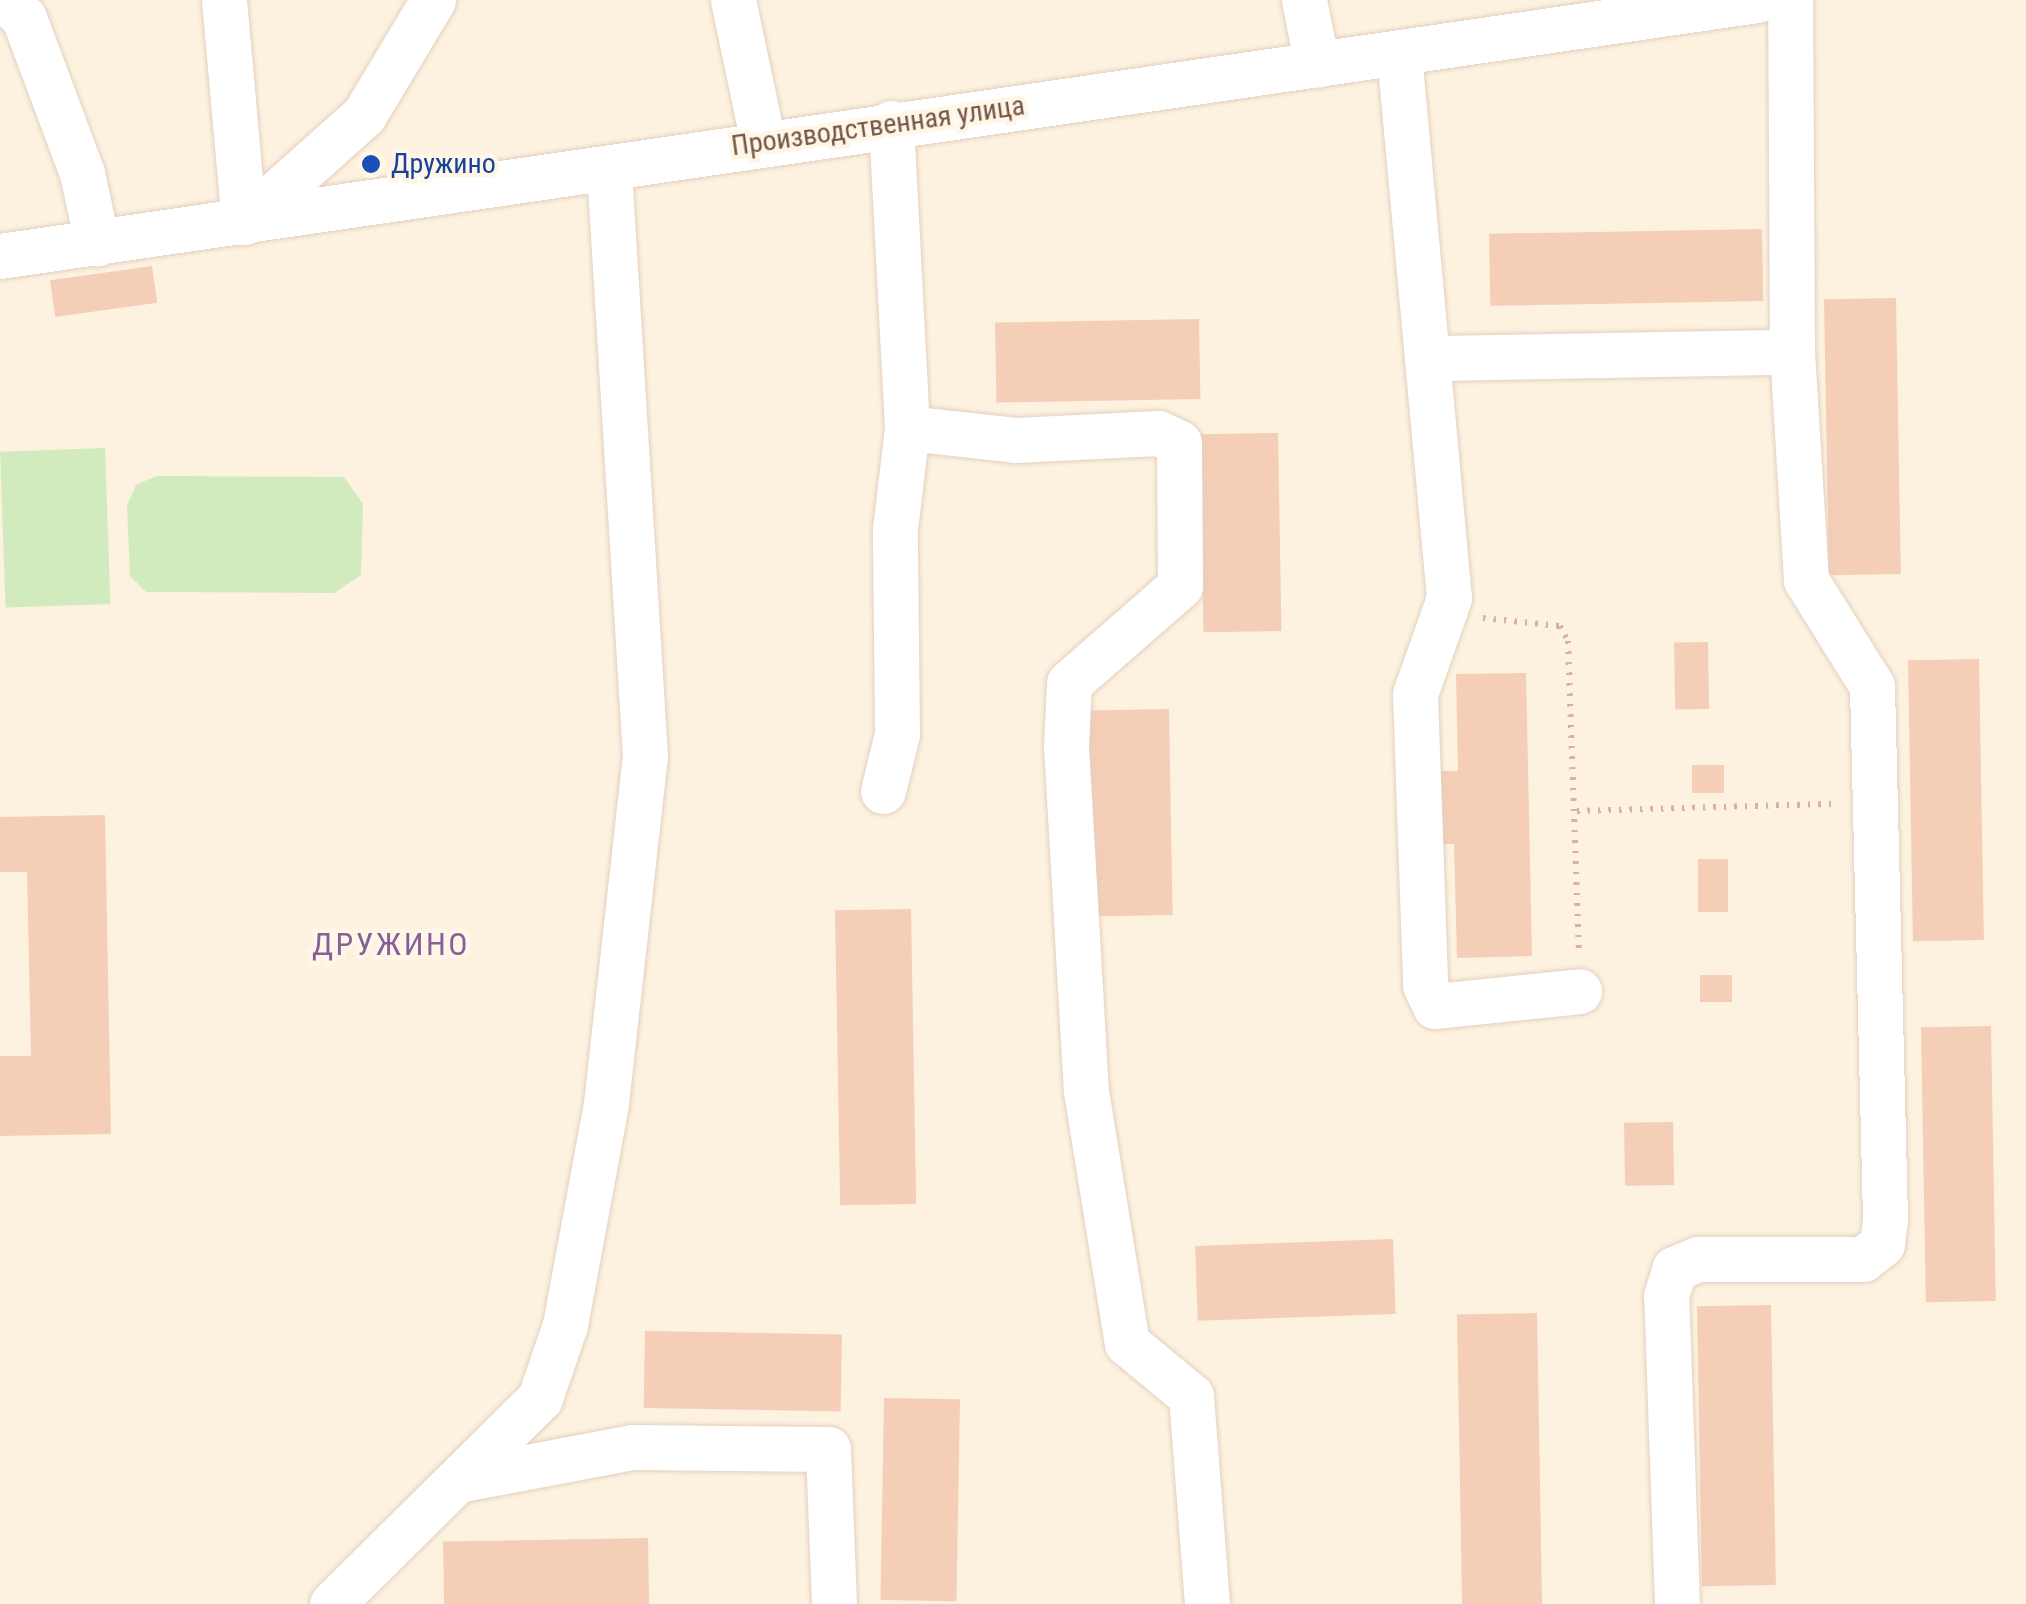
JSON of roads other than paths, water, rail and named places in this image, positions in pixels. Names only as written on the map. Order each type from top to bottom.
[{"type":"street","points":[[5,0],[24,18],[82,173],[97,243]]},
{"type":"street","points":[[224,0],[244,222]]},
{"type":"street","points":[[244,222],[364,115],[433,0]]},
{"type":"street","points":[[733,0],[762,142]]},
{"type":"street","points":[[1304,0],[1317,65]]},
{"type":"street","name":"Производственная улица","points":[[0,256],[608,170],[891,122],[1398,54],[1756,0]]},
{"type":"street","points":[[1677,1604],[1666,1296],[1674,1269],[1698,1259],[1863,1259],[1882,1244],[1880,802],[1872,686],[1806,580],[1792,352],[1790,0]]},
{"type":"street","points":[[1398,54],[1433,358],[1448,598],[1415,694],[1425,985],[1435,1006],[1579,990]]},
{"type":"street","points":[[883,791],[897,734],[895,530],[907,428],[891,122]]},
{"type":"street","points":[[332,1604],[540,1398],[565,1326],[608,1084],[645,757],[608,170]]},
{"type":"street","points":[[1433,358],[1792,352]]},
{"type":"street","points":[[907,428],[1015,440],[1158,433],[1178,443],[1180,586],[1069,683],[1066,746],[1086,1092],[1127,1343],[1191,1396],[1207,1604]]},
{"type":"street","points":[[458,1480],[633,1447],[828,1449],[834,1604]]},
{"type":"place","name":"Дружино","points":[[371,164]]},
{"type":"district","name":"ДРУЖИНО","points":[[391,944]]}]
